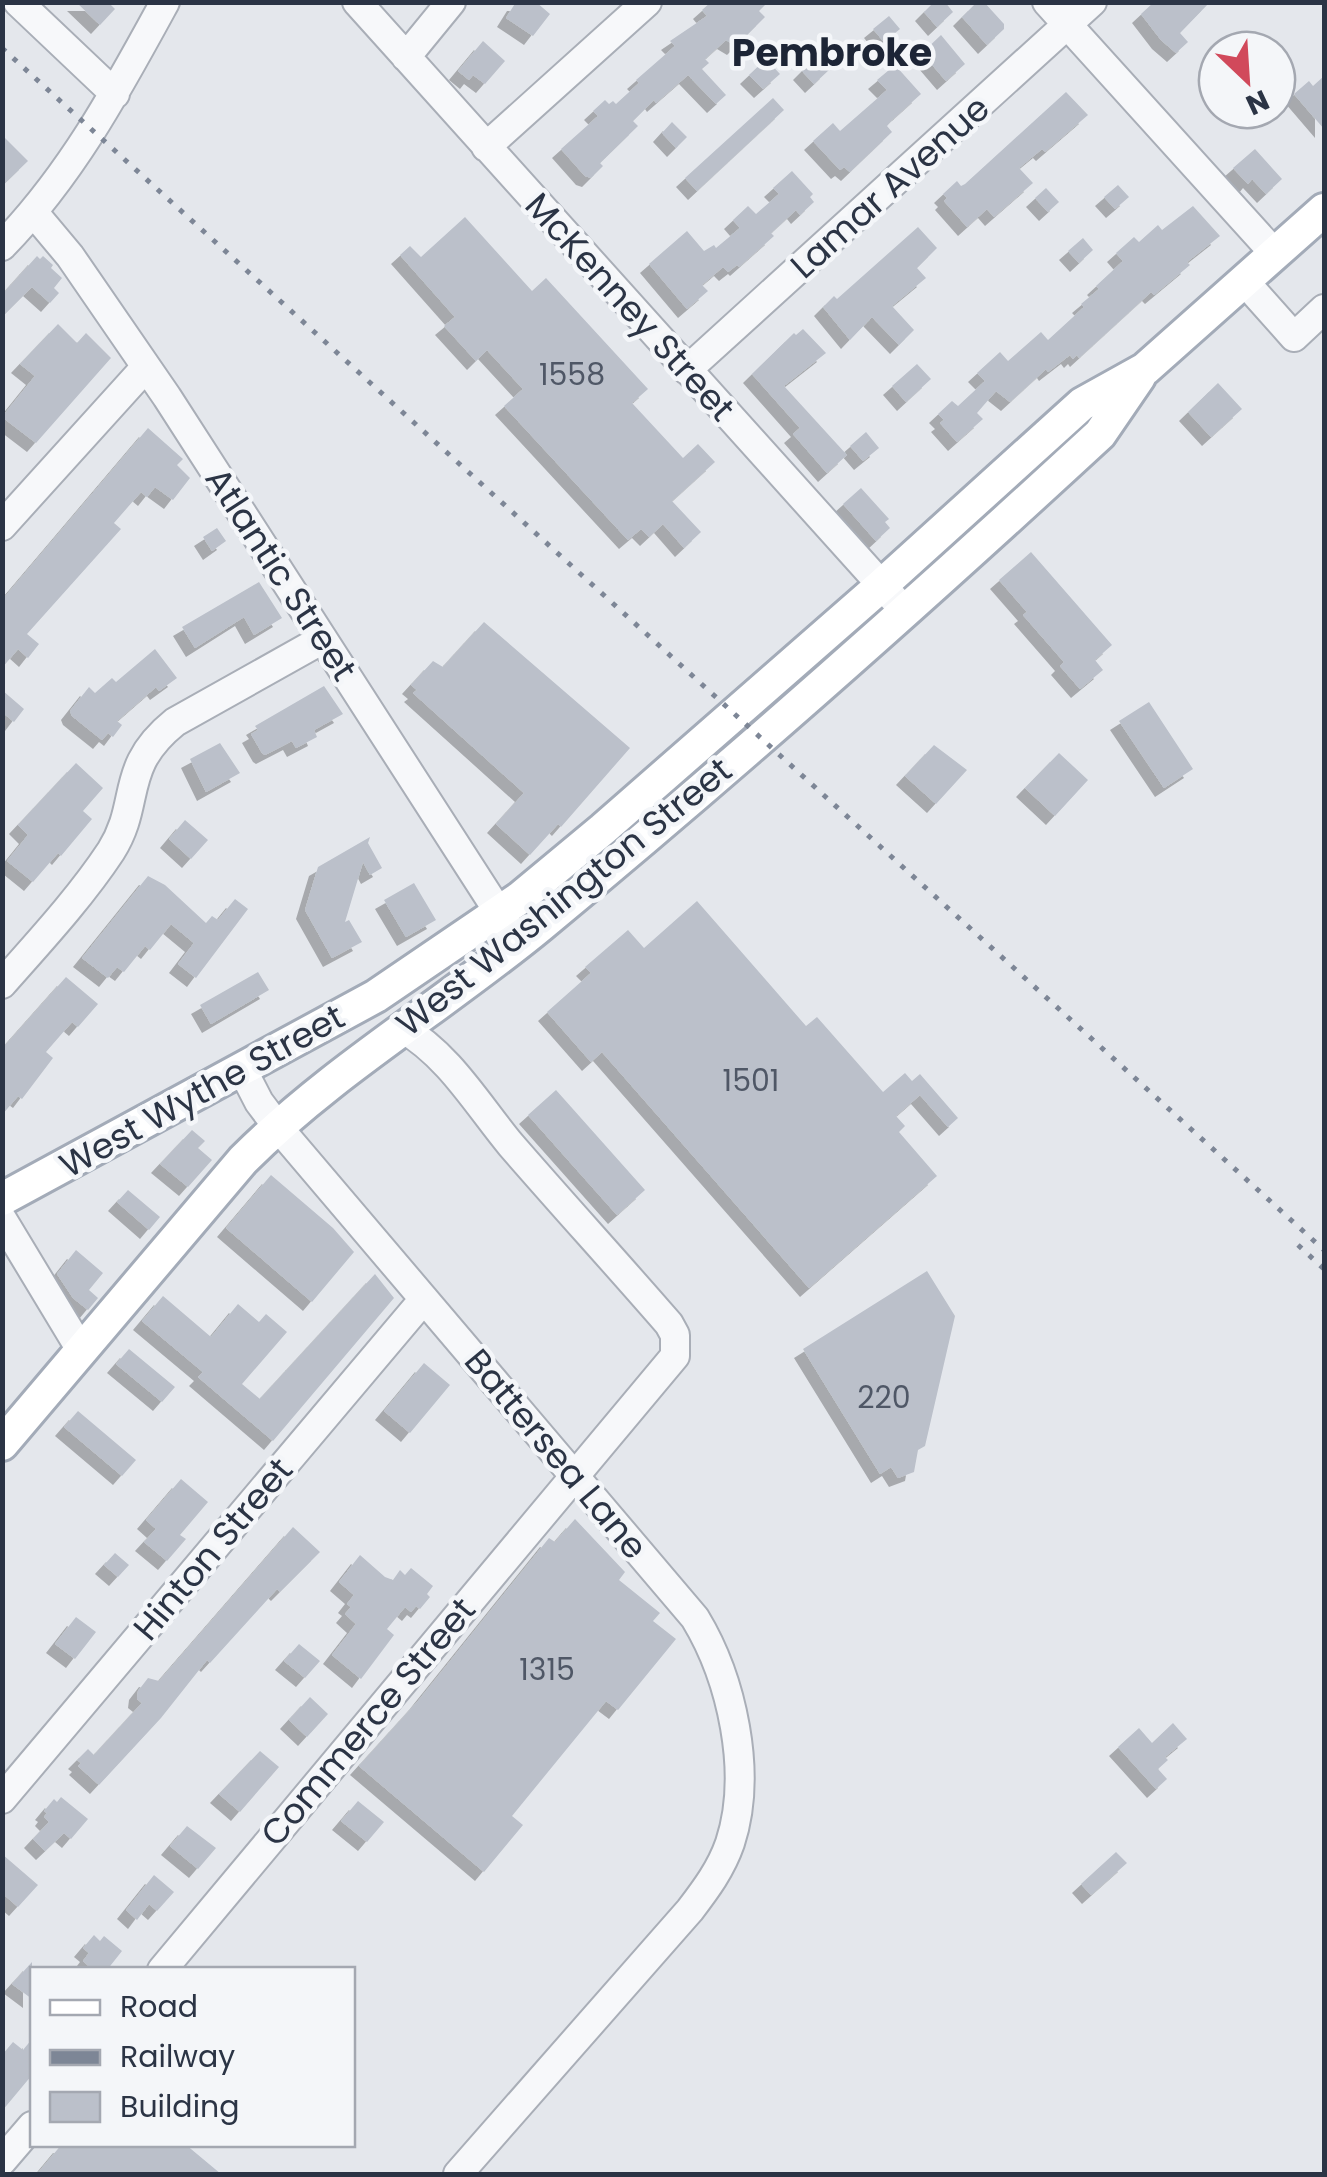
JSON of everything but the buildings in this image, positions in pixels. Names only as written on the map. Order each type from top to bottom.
[{"type":"main road","name":"West Washington Street","points":[[500,913],[603,830],[1082,404],[1145,370],[1324,210]]},
{"type":"main road","name":"West Washington Street","points":[[2,1444],[243,1160],[277,1126],[518,942],[676,812],[1100,434],[1145,370]]},
{"type":"main road","name":"West Wythe Street","points":[[2,1200],[376,996],[500,913]]},
{"type":"street","points":[[18,2],[115,94]]},
{"type":"street","points":[[2,246],[34,213],[90,136],[165,2]]},
{"type":"street","name":"McKenney Street","points":[[357,2],[904,610]]},
{"type":"street","points":[[406,58],[452,2]]},
{"type":"street","points":[[486,147],[648,2]]},
{"type":"street","points":[[1047,2],[1276,254]]},
{"type":"street","name":"Lamar Avenue","points":[[687,370],[1092,2]]},
{"type":"street","name":"Atlantic Street","points":[[34,213],[70,256],[167,397],[518,942]]},
{"type":"street","points":[[1245,282],[1294,336],[1324,309]]},
{"type":"street","points":[[2,526],[145,368]]},
{"type":"street","points":[[2,984],[113,848],[135,772],[158,736],[175,722],[323,639]]},
{"type":"street","name":"Commerce Street","points":[[164,1967],[574,1474],[671,1365],[677,1346],[675,1334],[470,1096],[448,1064],[402,1028]]},
{"type":"street","name":"Battersea Lane","points":[[242,1069],[277,1126],[695,1618],[723,1676],[738,1747],[734,1826],[716,1875],[690,1910],[458,2174]]},
{"type":"street","points":[[2,1219],[81,1350]]},
{"type":"street","name":"Hinton Street","points":[[2,1799],[424,1299]]},
{"type":"street","points":[[2,2161],[30,2128]]},
{"type":"railway","points":[[2,48],[1324,1250]]},
{"type":"railway","points":[[1298,1245],[1324,1269]]},
{"type":"district","name":"Pembroke","points":[[832,53]]}]
